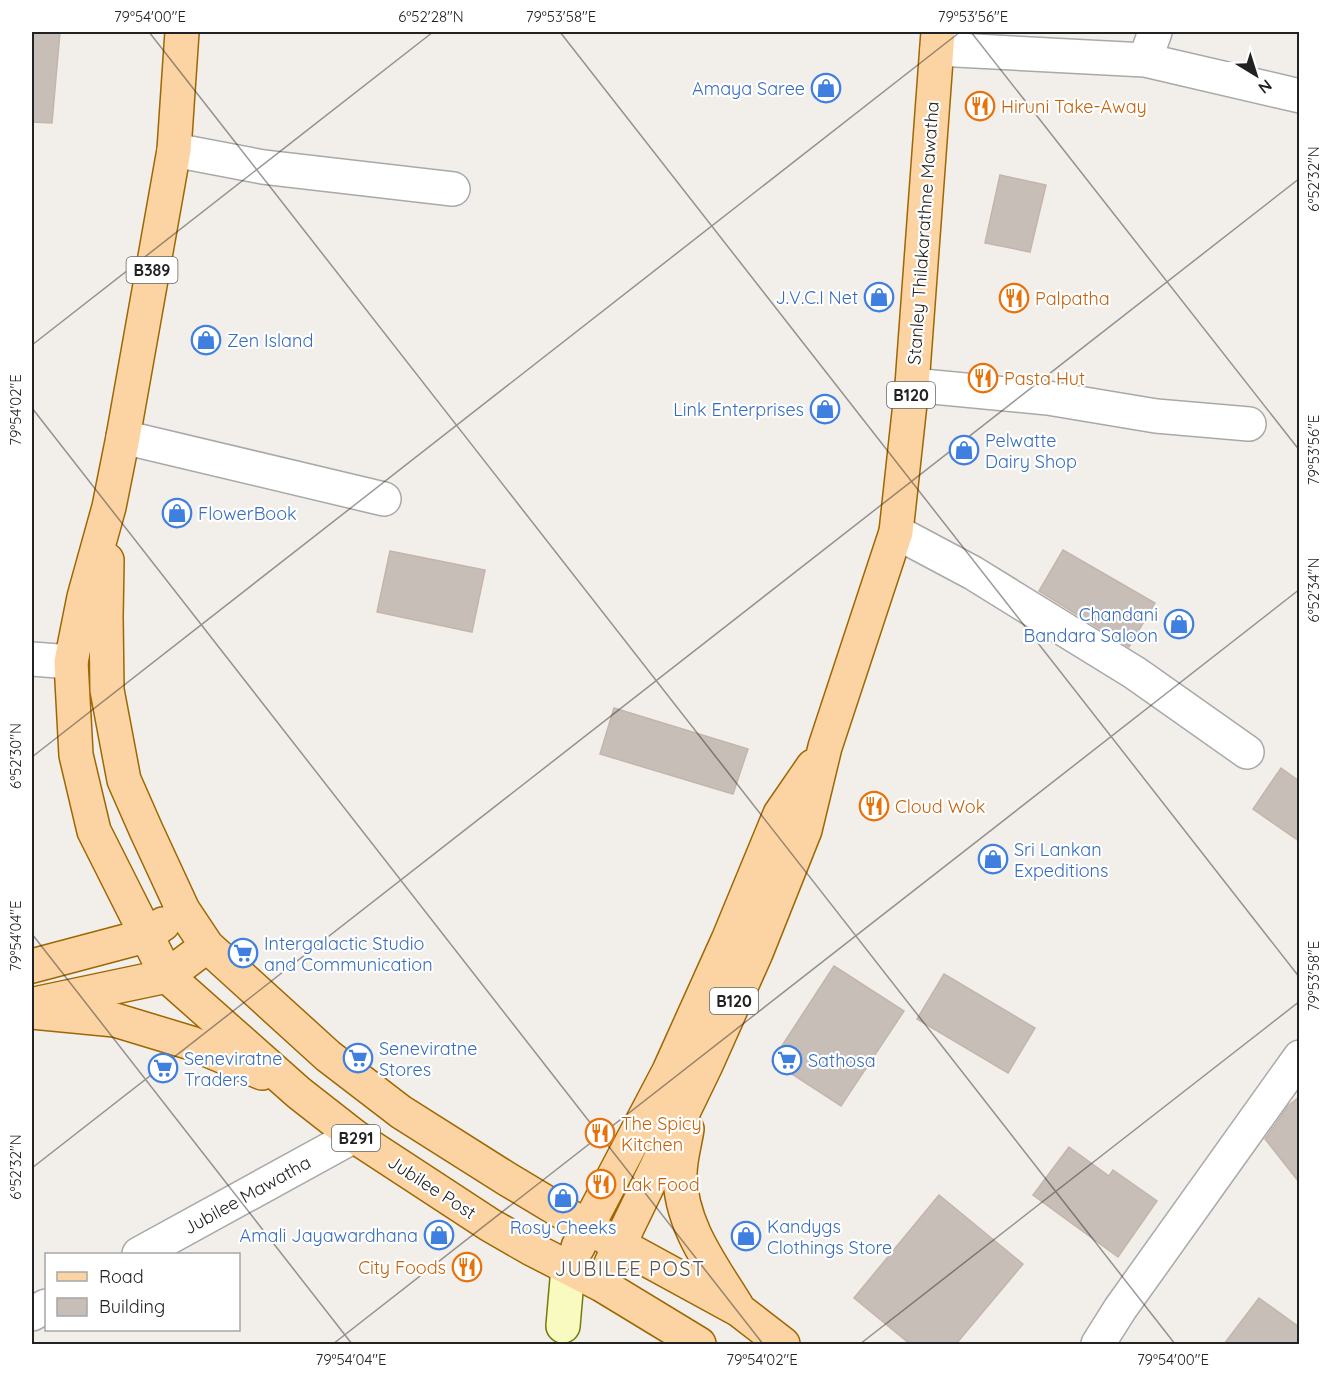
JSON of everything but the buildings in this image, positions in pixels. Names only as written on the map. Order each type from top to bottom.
[{"type":"main road","name":"B389","points":[[146,936],[94,831],[76,755],[71,662],[84,597],[109,507],[174,150],[182,32]]},
{"type":"main road","name":"Stanley Thilakarathne Mawatha","points":[[619,1245],[693,1093],[756,952],[805,830],[825,747],[896,532],[912,385],[937,40]]},
{"type":"main road","name":"B389","points":[[109,507],[107,690],[124,780],[183,910]]},
{"type":"main road","name":"Stanley Thilakarathne Mawatha","points":[[587,1227],[669,1071],[728,940],[780,814],[825,747]]},
{"type":"main road","points":[[32,966],[146,936],[183,910],[207,946],[167,976],[32,1005]]},
{"type":"main road","points":[[146,936],[167,976]]},
{"type":"main road","name":"B291","points":[[207,946],[328,1056],[401,1112],[587,1227]]},
{"type":"main road","name":"Jubilee Post","points":[[167,976],[289,1084],[354,1136],[490,1225],[602,1285],[699,1344]]},
{"type":"main road","points":[[32,1012],[115,1020],[191,1043],[289,1084]]},
{"type":"main road","points":[[693,1093],[680,1173],[684,1207],[696,1238],[739,1310]]},
{"type":"main road","points":[[587,1227],[739,1310],[783,1344]]},
{"type":"main road","name":"B120","points":[[560,1335],[568,1268],[587,1227]]},
{"type":"main road","name":"B120","points":[[560,1335],[602,1285],[619,1245]]},
{"type":"street","points":[[937,40],[1150,46],[1299,96]]},
{"type":"street","points":[[174,150],[263,167],[453,189]]},
{"type":"street","points":[[912,385],[1048,398],[1156,416],[1249,424]]},
{"type":"street","points":[[123,437],[384,499]]},
{"type":"street","points":[[896,532],[973,573],[1135,673],[1247,752]]},
{"type":"street","points":[[32,659],[71,662]]},
{"type":"street","points":[[1098,1344],[1120,1309],[1299,1057]]},
{"type":"street","name":"Jubilee Mawatha","points":[[142,1253],[354,1136]]},
{"type":"place","name":"Amaya Saree","points":[[826,88]]},
{"type":"place","name":"Hiruni Take-Away","points":[[980,106]]},
{"type":"place","name":"J.V.C.I Net","points":[[879,297]]},
{"type":"place","name":"Palpatha","points":[[1014,298]]},
{"type":"place","name":"Zen Island","points":[[206,340]]},
{"type":"place","name":"Pasta Hut","points":[[983,378]]},
{"type":"place","name":"Link Enterprises","points":[[825,409]]},
{"type":"place","name":"Pelwatte Dairy Shop","points":[[964,450]]},
{"type":"place","name":"FlowerBook","points":[[177,513]]},
{"type":"place","name":"Chandani Bandara Saloon","points":[[1179,624]]},
{"type":"place","name":"Cloud Wok","points":[[874,806]]},
{"type":"place","name":"Sri Lankan Expeditions","points":[[993,859]]},
{"type":"place","name":"Intergalactic Studio and Communication","points":[[243,953]]},
{"type":"place","name":"Seneviratne Stores","points":[[358,1058]]},
{"type":"place","name":"Sathosa","points":[[787,1060]]},
{"type":"place","name":"Seneviratne Traders","points":[[163,1068]]},
{"type":"place","name":"The Spicy Kitchen","points":[[600,1133]]},
{"type":"place","name":"Lak Food","points":[[601,1184]]},
{"type":"place","name":"Rosy Cheeks","points":[[563,1198]]},
{"type":"place","name":"Amali Jayawardhana","points":[[439,1235]]},
{"type":"place","name":"Kandygs Clothings Store","points":[[746,1236]]},
{"type":"place","name":"City Foods","points":[[467,1267]]},
{"type":"district","name":"JUBILEE POST","points":[[630,1268]]}]
